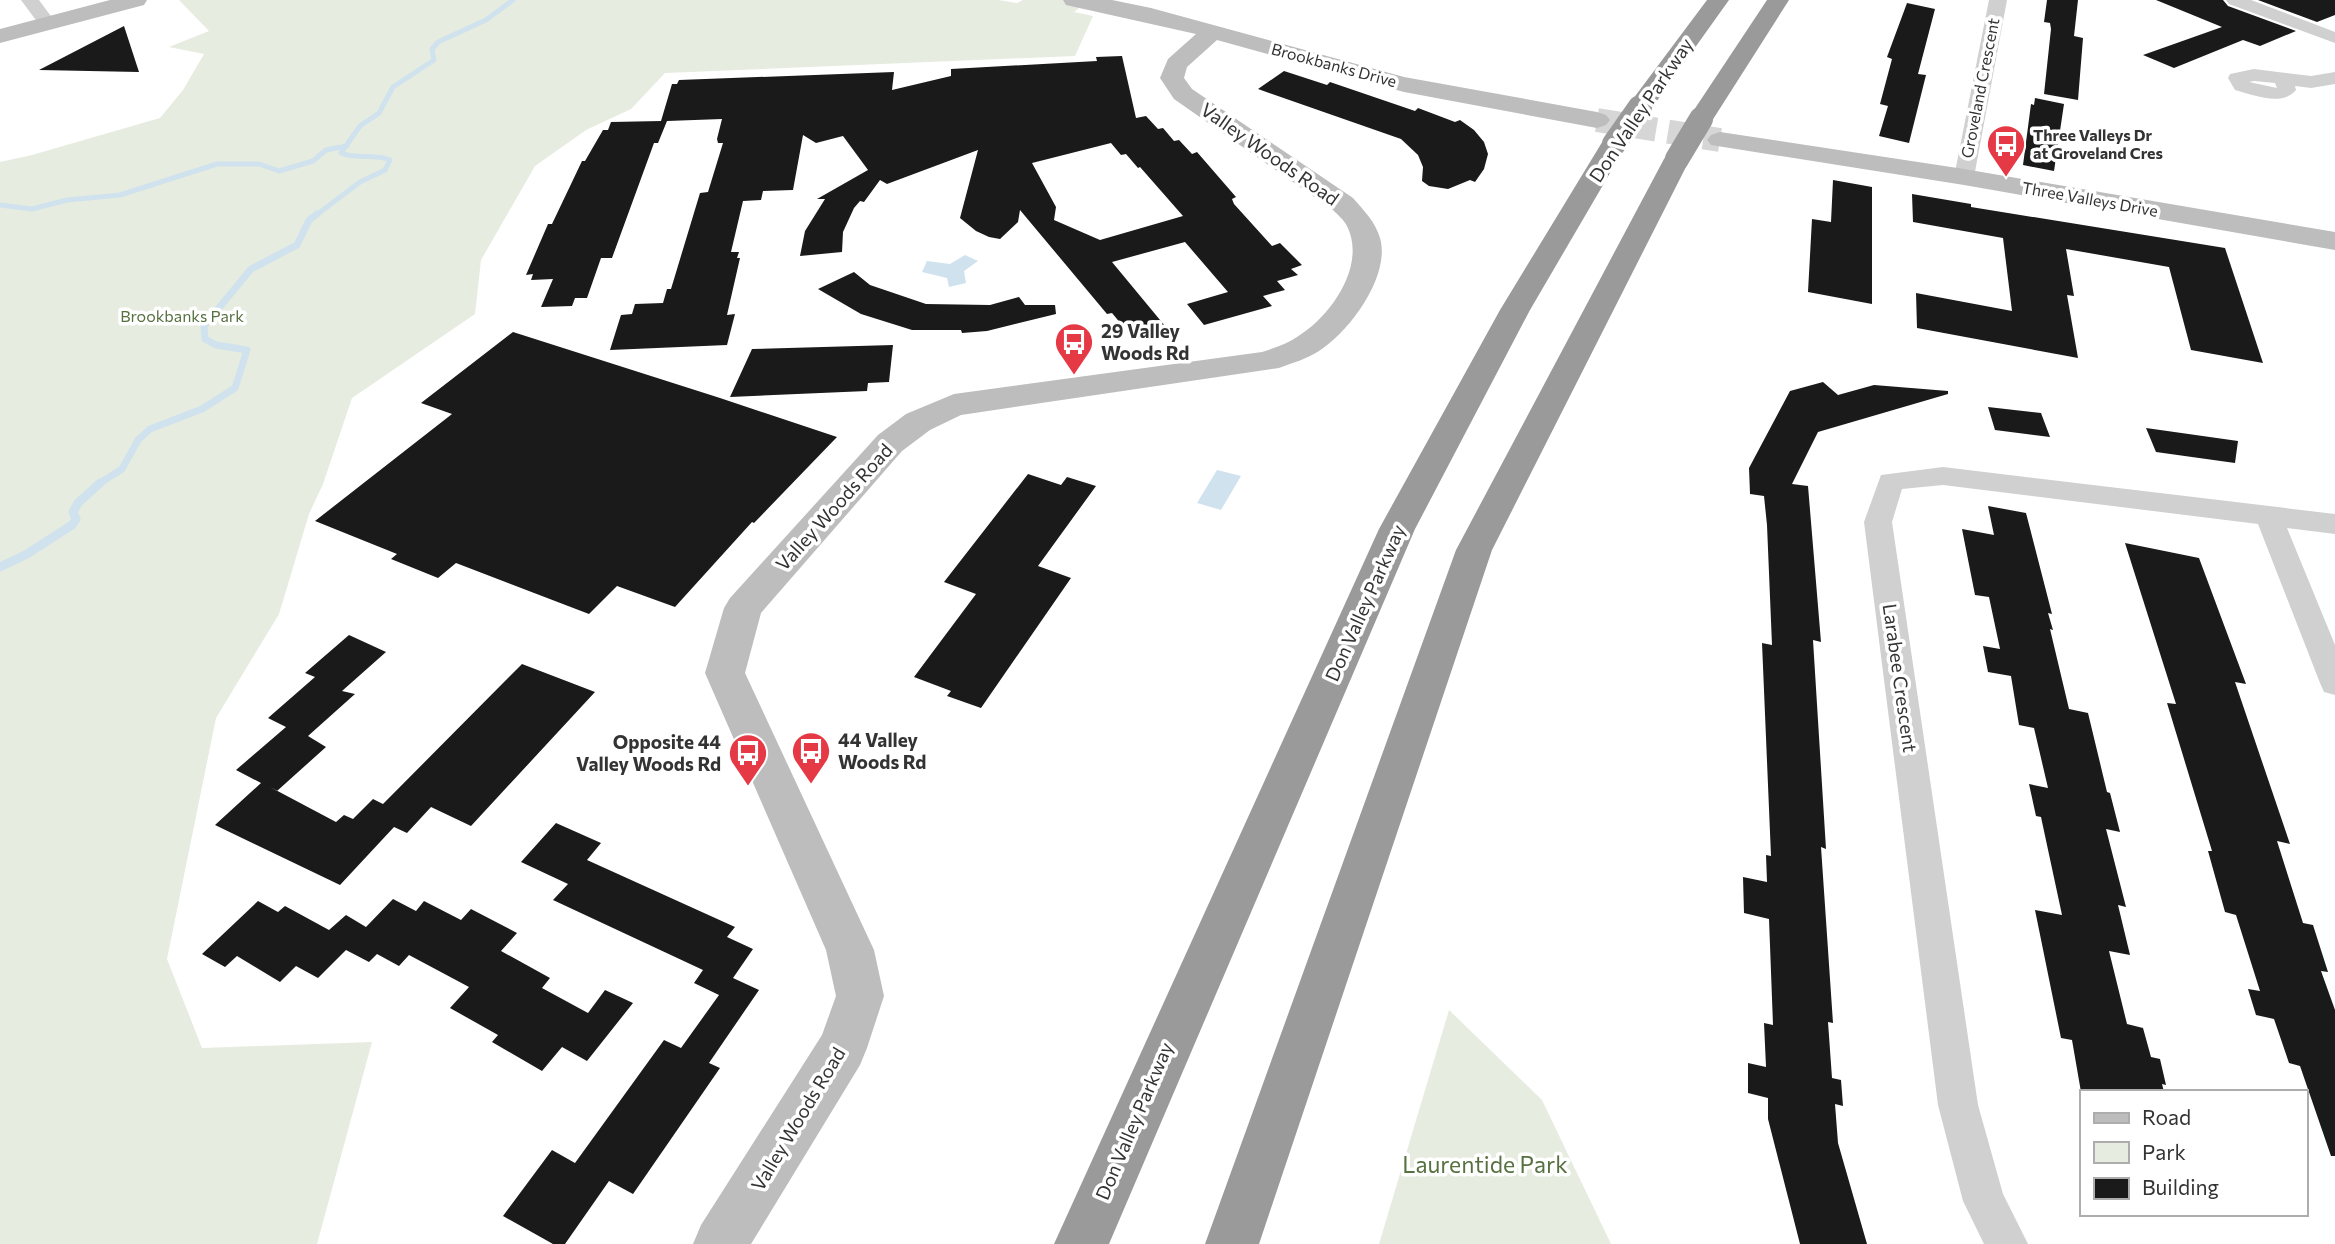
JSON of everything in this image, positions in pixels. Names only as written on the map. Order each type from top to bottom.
[{"type":"highway","name":"Don Valley Parkway","points":[[1081,1244],[1397,529],[1515,310],[1606,132],[1640,107],[1718,0]]},
{"type":"highway","points":[[1233,1244],[1475,550],[1678,159],[1778,0]]},
{"type":"street","points":[[30,0],[47,23]]},
{"type":"street","points":[[0,36],[136,0]]},
{"type":"street","name":"Brookbanks Drive","points":[[1074,0],[1214,31],[1379,79],[1479,100],[1606,132]]},
{"type":"street","name":"Groveland Crescent","points":[[1964,177],[1998,0]]},
{"type":"street","points":[[2235,0],[2335,38]]},
{"type":"street","name":"Valley Woods Road","points":[[720,1244],[842,1048],[860,996],[849,950],[725,673],[743,608],[890,443],[918,422],[954,405],[1268,361],[1311,343],[1341,313],[1365,273],[1367,241],[1360,223],[1343,205],[1183,94],[1172,78],[1176,64],[1214,31]]},
{"type":"street","points":[[2283,80],[2311,82],[2335,78]]},
{"type":"street","name":"Three Valleys Drive","points":[[1720,140],[1964,177],[2335,241]]},
{"type":"street","name":"Larabee Crescent","points":[[2007,1244],[1984,1201],[1958,1105],[1878,522],[1891,481],[1943,476],[2335,524]]},
{"type":"street","points":[[2268,514],[2335,683]]},
{"type":"green space","name":"Brookbanks Park","points":[[179,0],[998,0],[1017,3],[1023,0],[1089,0],[1074,12],[1093,16],[1075,56],[665,73],[631,109],[586,130],[535,166],[481,260],[475,314],[352,398],[323,484],[309,514],[279,614],[216,718],[167,959],[202,1048],[372,1042],[317,1244],[0,1244],[0,162],[160,118],[183,90],[204,54],[169,47],[209,31]]},
{"type":"green space","name":"Laurentide Park","points":[[1449,1010],[1542,1100],[1611,1244],[1379,1244]]},
{"type":"water","points":[[965,255],[978,261],[964,271],[966,283],[949,287],[947,278],[922,272],[927,261],[950,264]]},
{"type":"water","points":[[1217,470],[1241,476],[1221,510],[1197,503]]},
{"type":"building","points":[[2047,0],[2078,0],[2074,36],[2083,38],[2078,100],[2044,94],[2051,29],[2050,23],[2044,22]]},
{"type":"building","points":[[2156,0],[2223,0],[2228,6],[2296,31],[2260,46],[2243,40],[2174,68],[2143,55],[2222,27]]},
{"type":"building","points":[[2258,0],[2335,0],[2335,15],[2317,22]]},
{"type":"building","points":[[1907,3],[1935,9],[1918,74],[1926,75],[1909,143],[1879,136],[1888,106],[1880,104],[1892,59],[1887,57]]},
{"type":"building","points":[[124,26],[139,72],[39,70]]},
{"type":"building","points":[[1122,56],[1136,118],[1146,116],[1158,129],[1163,128],[1174,141],[1179,140],[1192,154],[1197,152],[1236,197],[1232,199],[1234,204],[1272,246],[1280,243],[1302,265],[1291,269],[1298,275],[1277,281],[1285,290],[1263,296],[1272,306],[1204,325],[1187,304],[1228,292],[1185,242],[1112,262],[1165,326],[1131,336],[1112,313],[1107,314],[1020,210],[1018,222],[1000,239],[976,231],[960,218],[978,150],[887,184],[880,180],[864,202],[860,201],[854,208],[843,232],[842,252],[800,256],[805,231],[825,199],[817,199],[868,170],[843,136],[816,143],[803,135],[793,190],[763,191],[761,200],[743,201],[731,252],[739,252],[737,258],[740,258],[727,315],[735,314],[727,345],[610,350],[621,315],[632,314],[635,304],[663,303],[667,289],[671,289],[700,193],[708,192],[723,143],[718,143],[717,139],[722,119],[667,121],[658,143],[654,143],[612,258],[601,258],[587,298],[575,298],[572,306],[541,307],[553,279],[531,280],[533,274],[526,275],[548,224],[552,224],[582,161],[585,161],[603,130],[608,130],[611,122],[661,121],[672,84],[677,84],[679,80],[894,72],[892,90],[951,76],[951,69],[1097,61],[1096,57]],"holes":[[[1111,143],[1121,155],[1126,154],[1140,167],[1183,216],[1100,240],[1054,220],[1056,207],[1032,163]]]},
{"type":"building","points":[[1284,71],[1327,85],[1330,82],[1415,111],[1418,108],[1455,122],[1460,120],[1484,142],[1488,154],[1484,169],[1475,182],[1470,180],[1448,189],[1429,186],[1422,181],[1423,167],[1418,155],[1401,139],[1258,89]]},
{"type":"building","points":[[2035,98],[2064,104],[2054,171],[2023,165],[2031,104],[2034,105]]},
{"type":"building","points":[[1833,180],[1872,187],[1872,304],[1808,292],[1812,219],[1831,222]]},
{"type":"building","points":[[1912,194],[1971,204],[1971,207],[2225,248],[2263,363],[2191,350],[2169,267],[2066,249],[2074,296],[2067,295],[2078,358],[1917,328],[1916,293],[2012,311],[2003,238],[1913,222]]},
{"type":"building","points":[[854,272],[870,285],[926,304],[990,305],[1019,297],[1025,305],[1055,305],[1056,314],[987,331],[962,333],[961,330],[912,330],[861,314],[818,289]]},
{"type":"building","points":[[513,332],[837,437],[754,523],[752,522],[675,607],[617,586],[589,614],[456,563],[438,578],[391,559],[397,554],[315,521],[452,414],[421,403]]},
{"type":"building","points":[[893,345],[889,382],[868,383],[867,391],[730,397],[752,349]]},
{"type":"building","points":[[1823,382],[1838,395],[1874,385],[1948,391],[1948,394],[1818,432],[1792,484],[1808,486],[1821,642],[1813,640],[1826,849],[1821,847],[1833,1023],[1828,1022],[1832,1078],[1841,1080],[1843,1106],[1835,1104],[1838,1143],[1867,1244],[1800,1244],[1768,1119],[1768,1098],[1748,1093],[1748,1063],[1766,1067],[1764,1023],[1773,1025],[1769,919],[1744,913],[1743,877],[1767,882],[1766,855],[1771,856],[1762,643],[1772,645],[1767,525],[1764,496],[1750,494],[1749,468],[1790,391]]},
{"type":"building","points":[[1988,407],[2041,413],[2050,437],[1995,430]]},
{"type":"building","points":[[2146,428],[2238,441],[2235,463],[2156,452]]},
{"type":"building","points":[[1028,474],[1061,485],[1067,477],[1096,486],[1038,566],[1071,578],[981,708],[947,696],[951,691],[914,677],[976,594],[944,582]]},
{"type":"building","points":[[1988,506],[2026,513],[2052,614],[2048,613],[2053,630],[2050,629],[2069,709],[2088,713],[2107,792],[2110,793],[2120,832],[2106,829],[2126,907],[2118,905],[2130,955],[2109,951],[2127,1024],[2143,1028],[2151,1057],[2160,1059],[2166,1085],[2162,1084],[2164,1090],[2081,1090],[2072,1040],[2061,1038],[2035,910],[2062,915],[2041,817],[2036,816],[2029,784],[2048,788],[2034,728],[2019,725],[2011,676],[1988,672],[1983,646],[2000,649],[1989,597],[1975,595],[1962,529],[1994,535]]},
{"type":"building","points":[[2125,543],[2199,558],[2246,684],[2235,682],[2290,844],[2277,841],[2303,923],[2313,925],[2328,972],[2321,971],[2335,1010],[2335,1156],[2331,1156],[2300,1066],[2289,1063],[2274,1019],[2256,1015],[2248,989],[2260,991],[2236,915],[2225,912],[2208,851],[2212,851],[2167,703],[2176,704]]},
{"type":"building","points":[[349,635],[386,652],[342,691],[355,694],[308,736],[326,747],[277,791],[336,822],[344,815],[353,819],[373,799],[383,804],[522,664],[595,692],[471,826],[431,807],[407,833],[394,827],[340,885],[215,825],[261,783],[236,770],[286,727],[268,718],[315,677],[305,673]]},
{"type":"building","points":[[556,823],[601,843],[587,860],[735,927],[727,937],[753,949],[733,978],[759,990],[709,1063],[720,1068],[633,1194],[609,1181],[565,1244],[553,1244],[503,1216],[552,1150],[575,1163],[664,1040],[681,1048],[719,995],[694,983],[703,970],[553,900],[568,884],[521,862]]},
{"type":"building","points":[[393,899],[416,911],[424,901],[461,920],[471,909],[517,933],[501,951],[550,978],[542,988],[588,1013],[605,990],[633,1003],[587,1061],[562,1047],[542,1071],[492,1042],[498,1035],[450,1008],[469,987],[409,955],[399,966],[377,954],[369,962],[346,950],[318,978],[296,966],[280,982],[237,956],[225,967],[202,954],[258,901],[278,912],[285,906],[329,930],[346,915],[366,927]]},
{"type":"waterway","points":[[346,146],[360,126],[379,113],[393,87],[434,60],[432,49],[438,42],[486,20],[513,0]]},
{"type":"waterway","points":[[0,205],[32,209],[67,200],[120,195],[217,164],[259,164],[279,171],[313,161],[326,150],[346,146]]},
{"type":"waterway","points":[[315,216],[360,182],[385,170],[390,160],[341,153],[346,146]]},
{"type":"waterway","points":[[100,483],[122,469],[138,440],[150,429],[202,409],[235,388],[247,350],[216,345],[205,339],[204,326],[251,269],[297,245],[309,220],[317,214]]},
{"type":"waterway","points":[[0,567],[27,554],[72,525],[76,519],[73,512],[78,503],[100,483]]},
{"type":"tunnel","points":[[1597,120],[1720,140]]},
{"type":"place","name":"Three Valleys Dr at Groveland Cres","points":[[2006,178]]},
{"type":"place","name":"29 Valley Woods Rd","points":[[1074,376]]},
{"type":"place","name":"44 Valley Woods Rd","points":[[811,785]]},
{"type":"place","name":"Opposite 44 Valley Woods Rd","points":[[748,787]]}]
